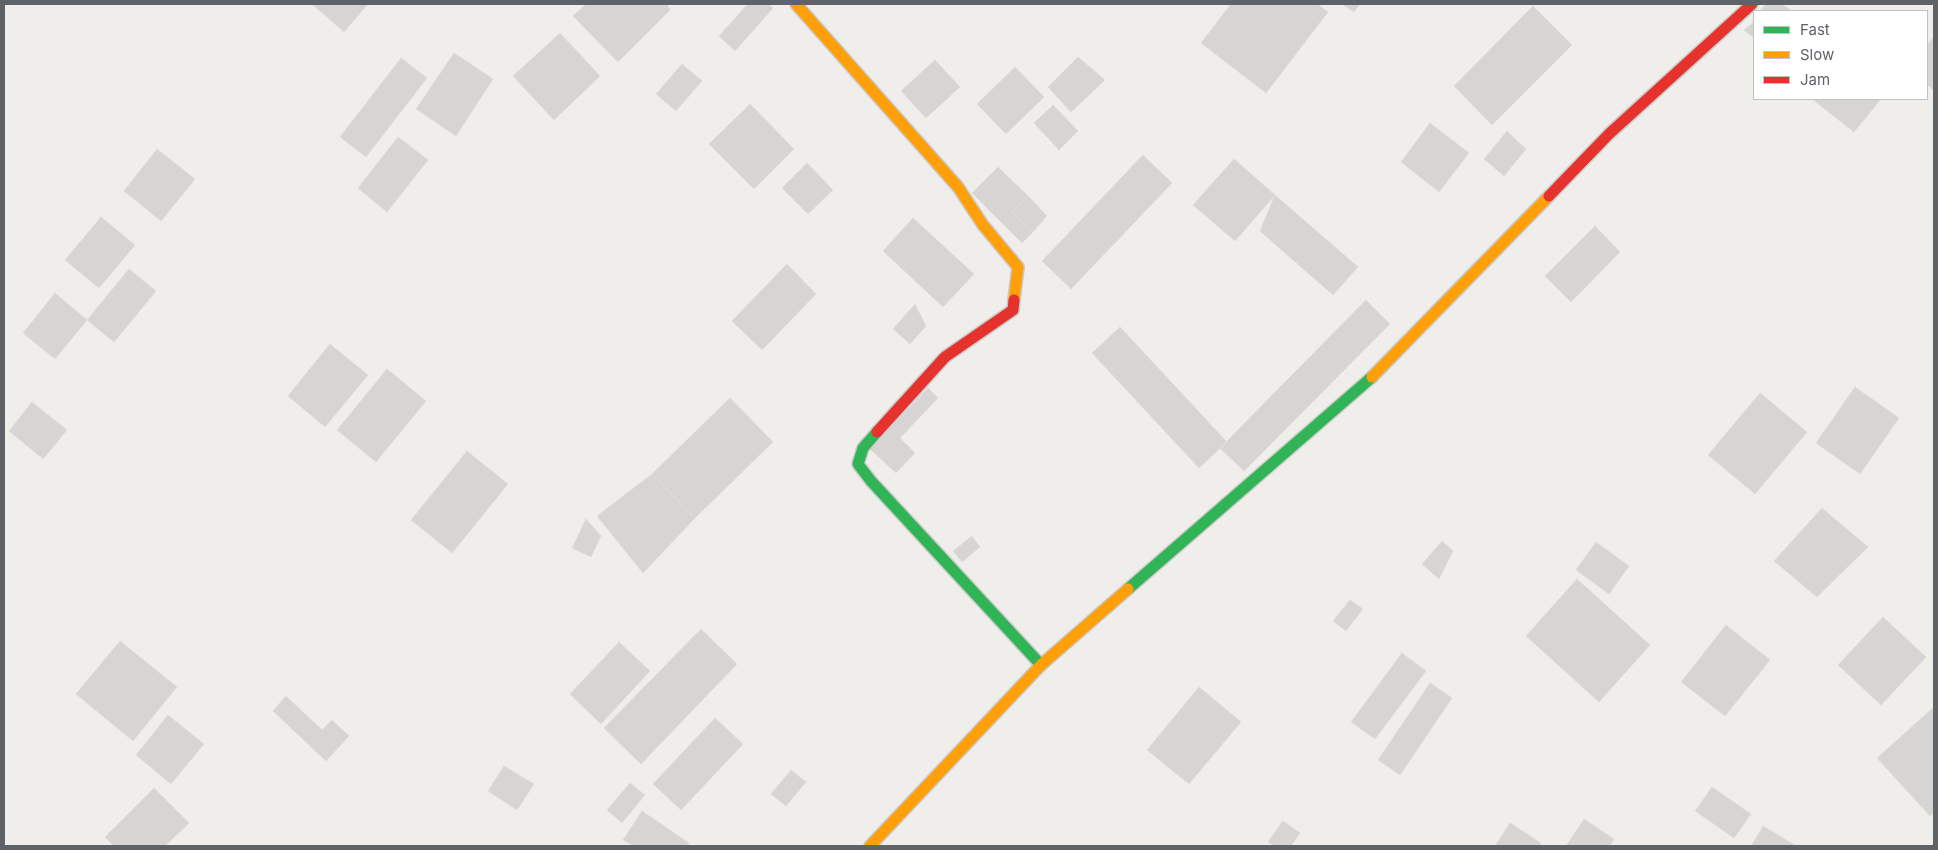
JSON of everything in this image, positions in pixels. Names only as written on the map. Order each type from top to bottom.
[{"type":"street","points":[[796,4],[958,187],[983,225],[1018,267],[1013,310],[945,357],[863,448],[858,464],[871,481],[1041,665]]},
{"type":"street","points":[[870,846],[1041,665],[1380,370],[1609,134],[1752,4]]},
{"type":"building","points":[[312,4],[368,4],[344,32]]},
{"type":"building","points":[[586,4],[667,4],[670,10],[618,62],[573,16]]},
{"type":"building","points":[[748,4],[768,4],[773,8],[735,51],[719,36]]},
{"type":"building","points":[[1231,4],[1317,4],[1328,12],[1266,93],[1201,43]]},
{"type":"building","points":[[1342,4],[1360,4],[1354,12]]},
{"type":"building","points":[[1766,4],[1782,4],[1791,10],[1761,10]]},
{"type":"building","points":[[1533,6],[1572,45],[1492,125],[1454,86]]},
{"type":"building","points":[[1753,23],[1753,37],[1744,30]]},
{"type":"building","points":[[560,33],[600,76],[554,120],[513,76]]},
{"type":"building","points":[[1934,37],[1934,91],[1928,85],[1928,44]]},
{"type":"building","points":[[454,53],[493,79],[456,136],[416,109]]},
{"type":"building","points":[[1078,57],[1105,80],[1071,112],[1048,87]]},
{"type":"building","points":[[401,58],[427,78],[366,157],[340,137]]},
{"type":"building","points":[[935,60],[960,87],[926,118],[901,91]]},
{"type":"building","points":[[682,64],[702,81],[676,111],[656,94]]},
{"type":"building","points":[[1015,67],[1044,97],[1006,134],[977,104]]},
{"type":"building","points":[[1813,100],[1880,100],[1854,132]]},
{"type":"building","points":[[750,104],[794,149],[754,189],[709,144]]},
{"type":"building","points":[[1053,105],[1078,131],[1059,150],[1034,123]]},
{"type":"building","points":[[1430,123],[1469,153],[1439,192],[1401,162]]},
{"type":"building","points":[[1507,131],[1526,149],[1504,176],[1484,159]]},
{"type":"building","points":[[398,137],[428,160],[387,212],[358,188]]},
{"type":"building","points":[[157,149],[195,179],[161,221],[124,191]]},
{"type":"building","points":[[1143,155],[1172,183],[1071,289],[1042,261]]},
{"type":"building","points":[[1234,159],[1275,195],[1235,241],[1193,205]]},
{"type":"building","points":[[807,163],[833,190],[808,214],[782,188]]},
{"type":"building","points":[[998,167],[1028,196],[1012,212],[1033,232],[1022,243],[972,193]]},
{"type":"building","points":[[1275,195],[1358,267],[1333,295],[1260,231]]},
{"type":"building","points":[[1028,196],[1047,216],[1033,232],[1012,212]]},
{"type":"building","points":[[101,217],[135,245],[99,288],[65,260]]},
{"type":"building","points":[[913,218],[974,274],[943,307],[883,251]]},
{"type":"building","points":[[1595,226],[1620,252],[1571,302],[1545,276]]},
{"type":"building","points":[[787,264],[816,294],[762,350],[732,321]]},
{"type":"building","points":[[129,269],[156,291],[114,342],[87,320]]},
{"type":"building","points":[[55,293],[87,320],[55,359],[23,333]]},
{"type":"building","points":[[1366,300],[1390,324],[1244,471],[1220,448]]},
{"type":"building","points":[[915,304],[926,326],[910,344],[893,329]]},
{"type":"building","points":[[1120,327],[1227,442],[1199,468],[1092,353]]},
{"type":"building","points":[[330,344],[368,375],[325,427],[288,396]]},
{"type":"building","points":[[387,369],[426,401],[376,462],[337,430]]},
{"type":"building","points":[[1855,387],[1899,418],[1860,474],[1816,443]]},
{"type":"building","points":[[928,388],[938,398],[900,438],[915,453],[896,473],[870,449]]},
{"type":"building","points":[[1760,393],[1807,432],[1755,494],[1708,455]]},
{"type":"building","points":[[730,398],[773,442],[695,518],[652,474]]},
{"type":"building","points":[[32,402],[67,430],[43,459],[9,431]]},
{"type":"building","points":[[467,451],[508,484],[452,553],[411,520]]},
{"type":"building","points":[[652,474],[695,518],[643,573],[597,516]]},
{"type":"building","points":[[1822,508],[1868,547],[1817,597],[1774,561]]},
{"type":"building","points":[[586,519],[601,536],[591,557],[572,548]]},
{"type":"building","points":[[972,536],[980,547],[962,562],[953,551]]},
{"type":"building","points":[[1442,541],[1453,551],[1439,579],[1422,564]]},
{"type":"building","points":[[1596,542],[1629,566],[1609,594],[1576,570]]},
{"type":"building","points":[[1577,579],[1650,645],[1599,702],[1526,636]]},
{"type":"building","points":[[1350,600],[1363,609],[1346,631],[1333,621]]},
{"type":"building","points":[[1883,617],[1926,657],[1881,705],[1838,665]]},
{"type":"building","points":[[1726,625],[1770,660],[1725,716],[1681,682]]},
{"type":"building","points":[[701,629],[737,664],[641,764],[604,728]]},
{"type":"building","points":[[120,641],[177,687],[133,741],[76,694]]},
{"type":"building","points":[[619,642],[650,671],[601,724],[570,694]]},
{"type":"building","points":[[1402,653],[1426,671],[1375,739],[1351,722]]},
{"type":"building","points":[[1430,683],[1452,698],[1400,775],[1378,760]]},
{"type":"building","points":[[1199,687],[1241,722],[1189,784],[1147,750]]},
{"type":"building","points":[[286,696],[322,730],[332,720],[349,736],[326,761],[273,711]]},
{"type":"building","points":[[1934,707],[1934,813],[1930,816],[1877,758]]},
{"type":"building","points":[[168,715],[204,744],[171,784],[136,755]]},
{"type":"building","points":[[715,718],[743,744],[681,810],[653,784]]},
{"type":"building","points":[[504,766],[534,784],[517,810],[488,791]]},
{"type":"building","points":[[791,770],[806,782],[786,806],[771,794]]},
{"type":"building","points":[[630,783],[645,795],[622,823],[607,810]]},
{"type":"building","points":[[1712,787],[1751,814],[1734,838],[1695,811]]},
{"type":"building","points":[[154,788],[189,823],[165,846],[114,846],[105,837]]},
{"type":"building","points":[[642,811],[689,843],[687,846],[634,846],[623,840]]},
{"type":"building","points":[[1584,819],[1614,839],[1610,846],[1566,846]]},
{"type":"building","points":[[1283,821],[1300,833],[1291,846],[1274,846],[1268,842]]},
{"type":"building","points":[[1510,823],[1541,843],[1539,846],[1495,846]]},
{"type":"building","points":[[1763,826],[1796,846],[1751,846]]},
{"type":"traffic: fast","points":[[1128,589],[1372,377]]},
{"type":"traffic: fast","points":[[877,432],[863,448],[858,464],[871,481],[1041,665]]},
{"type":"traffic: slow","points":[[796,4],[958,187],[983,225],[1018,267],[1014,300]]},
{"type":"traffic: slow","points":[[1372,377],[1549,196]]},
{"type":"traffic: slow","points":[[870,846],[1041,665],[1128,589]]},
{"type":"traffic: jam","points":[[1549,196],[1609,134],[1752,4]]},
{"type":"traffic: jam","points":[[877,432],[945,357],[1013,310],[1014,300]]}]
